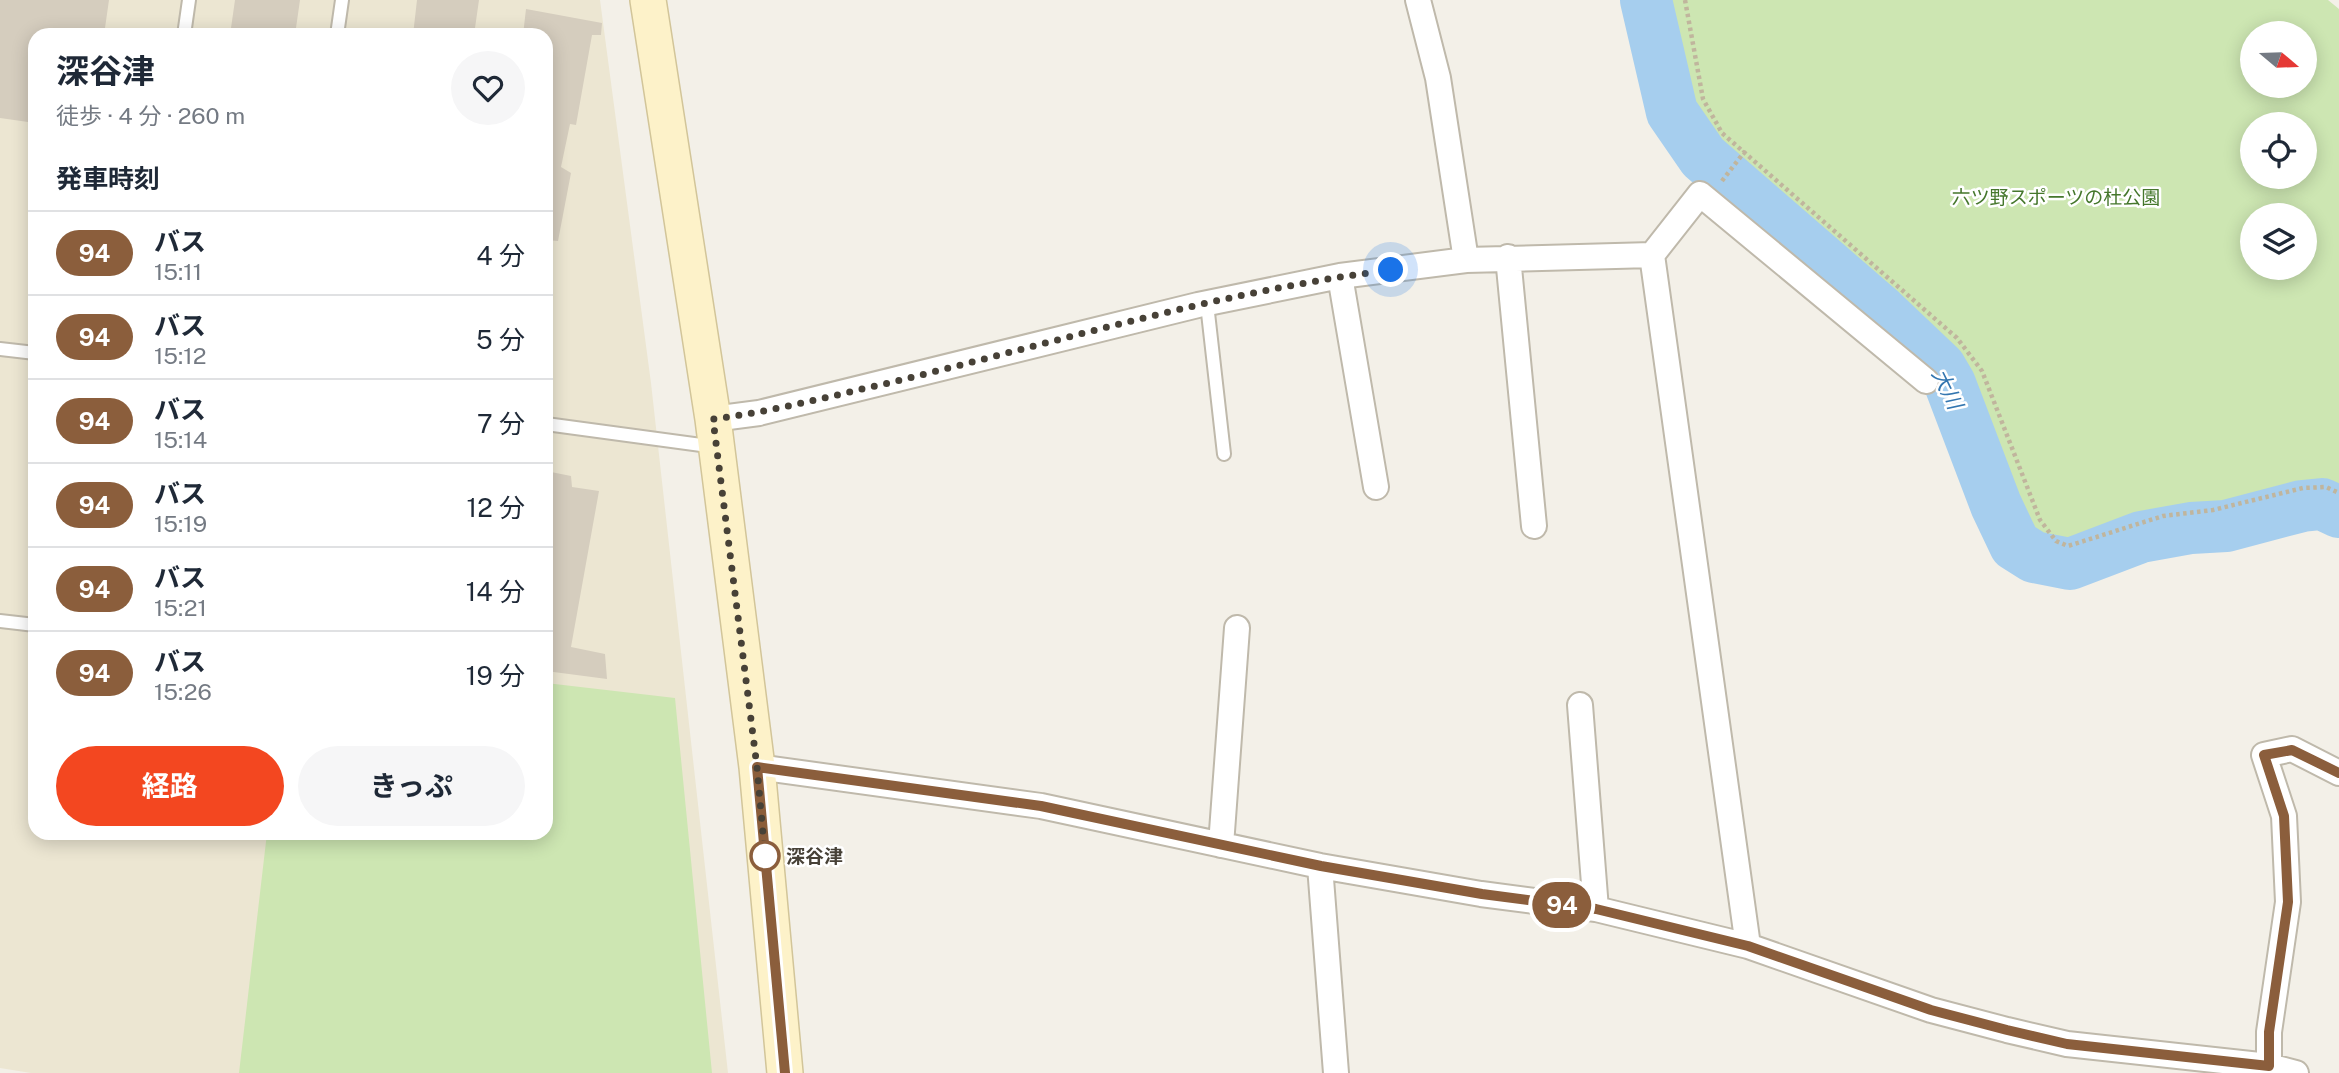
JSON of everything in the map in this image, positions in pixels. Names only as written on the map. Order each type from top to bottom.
[{"type":"street","points":[[648,0],[714,433],[757,767],[785,1073]]},
{"type":"street","points":[[1418,0],[1438,78],[1466,260]]},
{"type":"street","points":[[1748,946],[1651,255],[1700,194],[1926,381]]},
{"type":"street","points":[[714,433],[760,413],[1207,303],[1340,276],[1508,257],[1651,255]]},
{"type":"street","points":[[1508,257],[1534,526]]},
{"type":"street","points":[[1340,276],[1376,487]]},
{"type":"street","points":[[1221,845],[1237,628]]},
{"type":"street","points":[[1580,705],[1596,909]]},
{"type":"street","points":[[2269,1066],[2269,1032],[2288,902],[2284,816],[2264,755],[2292,750],[2339,773]]},
{"type":"street","points":[[757,767],[1041,806],[1321,866],[1482,894],[1596,909],[1748,946],[1931,1010],[2007,1030],[2067,1044],[2269,1066],[2296,1073]]},
{"type":"street","points":[[1321,866],[1336,1073]]},
{"type":"lane","points":[[185,28],[189,0]]},
{"type":"lane","points":[[338,28],[342,0]]},
{"type":"lane","points":[[1207,303],[1224,454]]},
{"type":"lane","points":[[0,349],[28,352]]},
{"type":"lane","points":[[553,424],[714,433]]},
{"type":"lane","points":[[0,621],[28,624]]},
{"type":"path","points":[[1685,0],[1703,99],[1722,133],[1957,338],[1982,371],[2040,520],[2056,541],[2067,546],[2163,516],[2213,510],[2303,488],[2326,487],[2339,493]]},
{"type":"path","points":[[1716,188],[1745,151]]},
{"type":"shaded area","points":[[0,0],[600,0],[651,383],[728,1073],[31,1073],[0,1068]]},
{"type":"green space","name":"六ツ野スポーツの杜公園","points":[[1652,0],[2328,0],[2339,9],[2339,502],[2311,496],[2233,515],[2151,526],[2066,557],[2039,553],[2020,539],[1993,479],[1956,383],[1945,363],[1710,155],[1678,109]]},
{"type":"green space","points":[[553,684],[675,698],[712,1073],[239,1073],[266,840],[553,840]]},
{"type":"building","points":[[0,0],[109,0],[105,28],[28,28],[28,122],[0,118]]},
{"type":"building","points":[[235,0],[300,0],[296,28],[231,28]]},
{"type":"building","points":[[417,0],[479,0],[475,28],[414,28]]},
{"type":"building","points":[[526,9],[602,23],[601,35],[592,35],[576,125],[570,124],[561,167],[571,173],[558,241],[553,241],[553,28],[524,28]]},
{"type":"building","points":[[553,472],[571,476],[572,487],[599,491],[571,647],[605,654],[607,679],[553,672]]},
{"type":"waterway","name":"大川","points":[[1646,0],[1672,112],[1703,157],[1882,312],[1940,367],[1950,384],[1996,505],[2015,545],[2034,557],[2070,564],[2141,537],[2191,528],[2226,526],[2302,506],[2322,504],[2339,512]]},
{"type":"bus line","name":"94","points":[[785,1073],[757,767],[1041,806],[1321,866],[1482,894],[1596,909],[1748,946],[1931,1010],[2067,1044],[2269,1066],[2269,1032],[2288,902],[2284,816],[2264,755],[2292,750],[2339,773]]},
{"type":"place","name":"深谷津","points":[[765,856]]},
{"type":"route","points":[[765,856],[757,767],[713,419],[760,413],[1198,305],[1340,276],[1391,270]]}]
